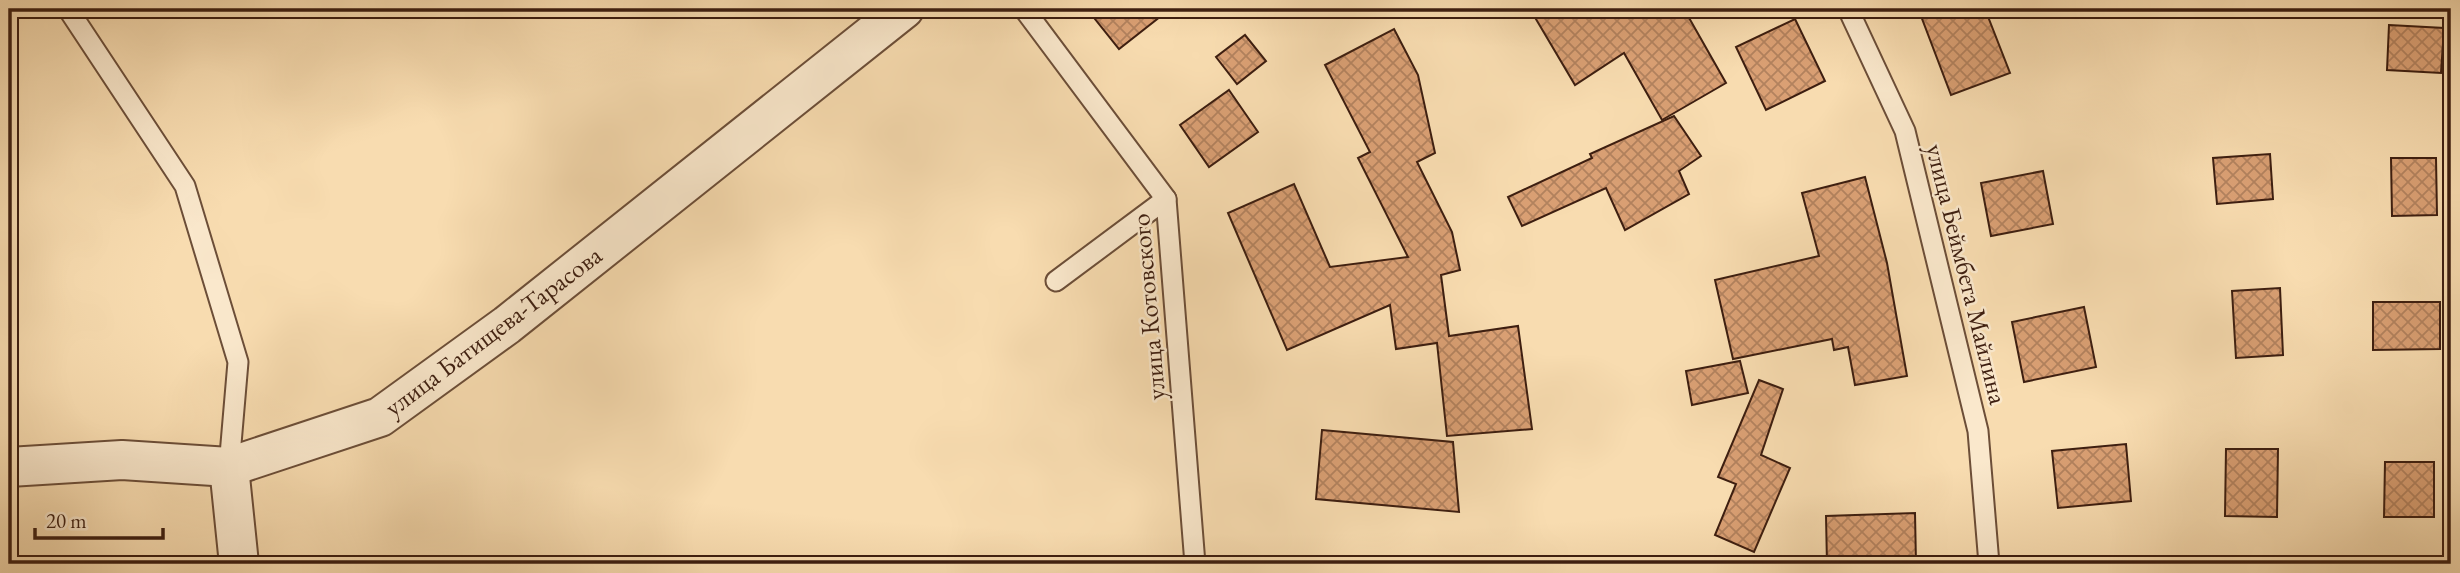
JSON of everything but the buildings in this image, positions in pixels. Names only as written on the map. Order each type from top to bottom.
[{"type":"street","name":"улица Батищева-Тарасова","points":[[9,467],[122,460],[229,467],[380,418],[507,325],[904,9]]},
{"type":"street","points":[[229,467],[239,564]]},
{"type":"lane","points":[[68,9],[185,186],[238,362],[229,467]]},
{"type":"lane","name":"улица Котовского","points":[[1024,9],[1166,199],[1195,564]]},
{"type":"lane","name":"улица Беймбета Майлина","points":[[1848,9],[1905,131],[1978,431],[1989,564]]},
{"type":"lane","points":[[1056,281],[1166,199]]}]
